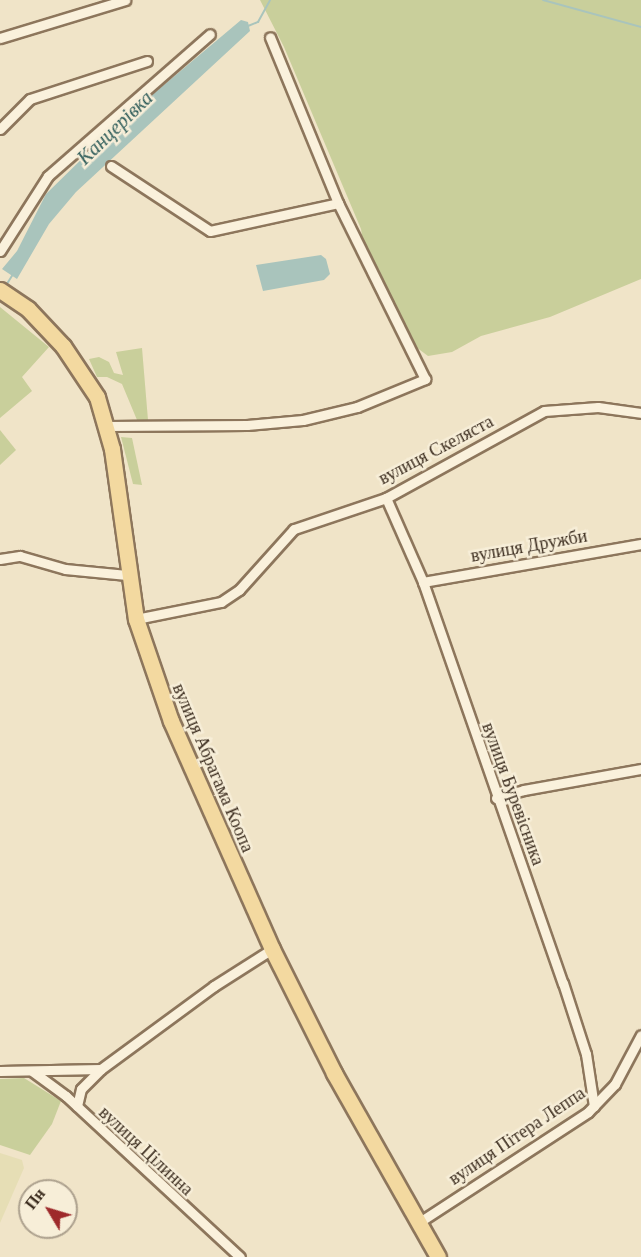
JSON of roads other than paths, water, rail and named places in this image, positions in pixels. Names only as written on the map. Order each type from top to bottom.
[{"type":"main road","name":"вулиця Абрагама Коопа","points":[[0,290],[28,309],[63,346],[88,380],[108,426],[127,575],[136,618],[171,721],[272,950],[334,1073],[438,1257]]},
{"type":"street","points":[[0,38],[125,0]]},
{"type":"street","points":[[0,251],[48,176],[210,34]]},
{"type":"street","points":[[108,426],[247,425],[303,420],[357,407],[425,379],[338,203],[270,38]]},
{"type":"street","points":[[0,129],[9,117],[30,99],[147,61]]},
{"type":"street","points":[[0,110],[9,117]]},
{"type":"street","points":[[111,166],[210,231],[338,203]]},
{"type":"street","name":"вулиця Скеляста","points":[[136,618],[207,608],[221,602],[239,590],[294,530],[386,498],[544,411],[598,407],[641,413]]},
{"type":"street","name":"вулиця Буревісника","points":[[386,498],[423,582],[496,798],[563,982],[586,1054],[594,1106]]},
{"type":"street","name":"вулиця Дружби","points":[[423,582],[641,544]]},
{"type":"street","points":[[0,559],[20,556],[65,569],[127,575]]},
{"type":"street","points":[[496,798],[524,790],[641,769]]},
{"type":"street","points":[[77,1106],[81,1089],[101,1069],[214,986],[272,950]]},
{"type":"street","name":"вулиця Пітера Леппа","points":[[418,1223],[594,1106],[615,1084],[641,1035]]},
{"type":"street","points":[[0,1071],[101,1069]]},
{"type":"street","name":"вулиця Цілинна","points":[[30,1070],[77,1106],[240,1257]]},
{"type":"water","points":[[241,20],[248,22],[250,31],[76,192],[49,224],[17,279],[2,269],[17,251],[46,194],[94,147],[121,130],[133,111]]},
{"type":"water","points":[[321,255],[326,259],[330,274],[324,280],[263,291],[256,265]]},
{"type":"waterway","name":"Канцерівка","points":[[248,26],[258,22],[270,0]]},
{"type":"waterway","points":[[543,0],[641,27]]},
{"type":"waterway","name":"Канцерівка","points":[[5,287],[13,274]]}]
